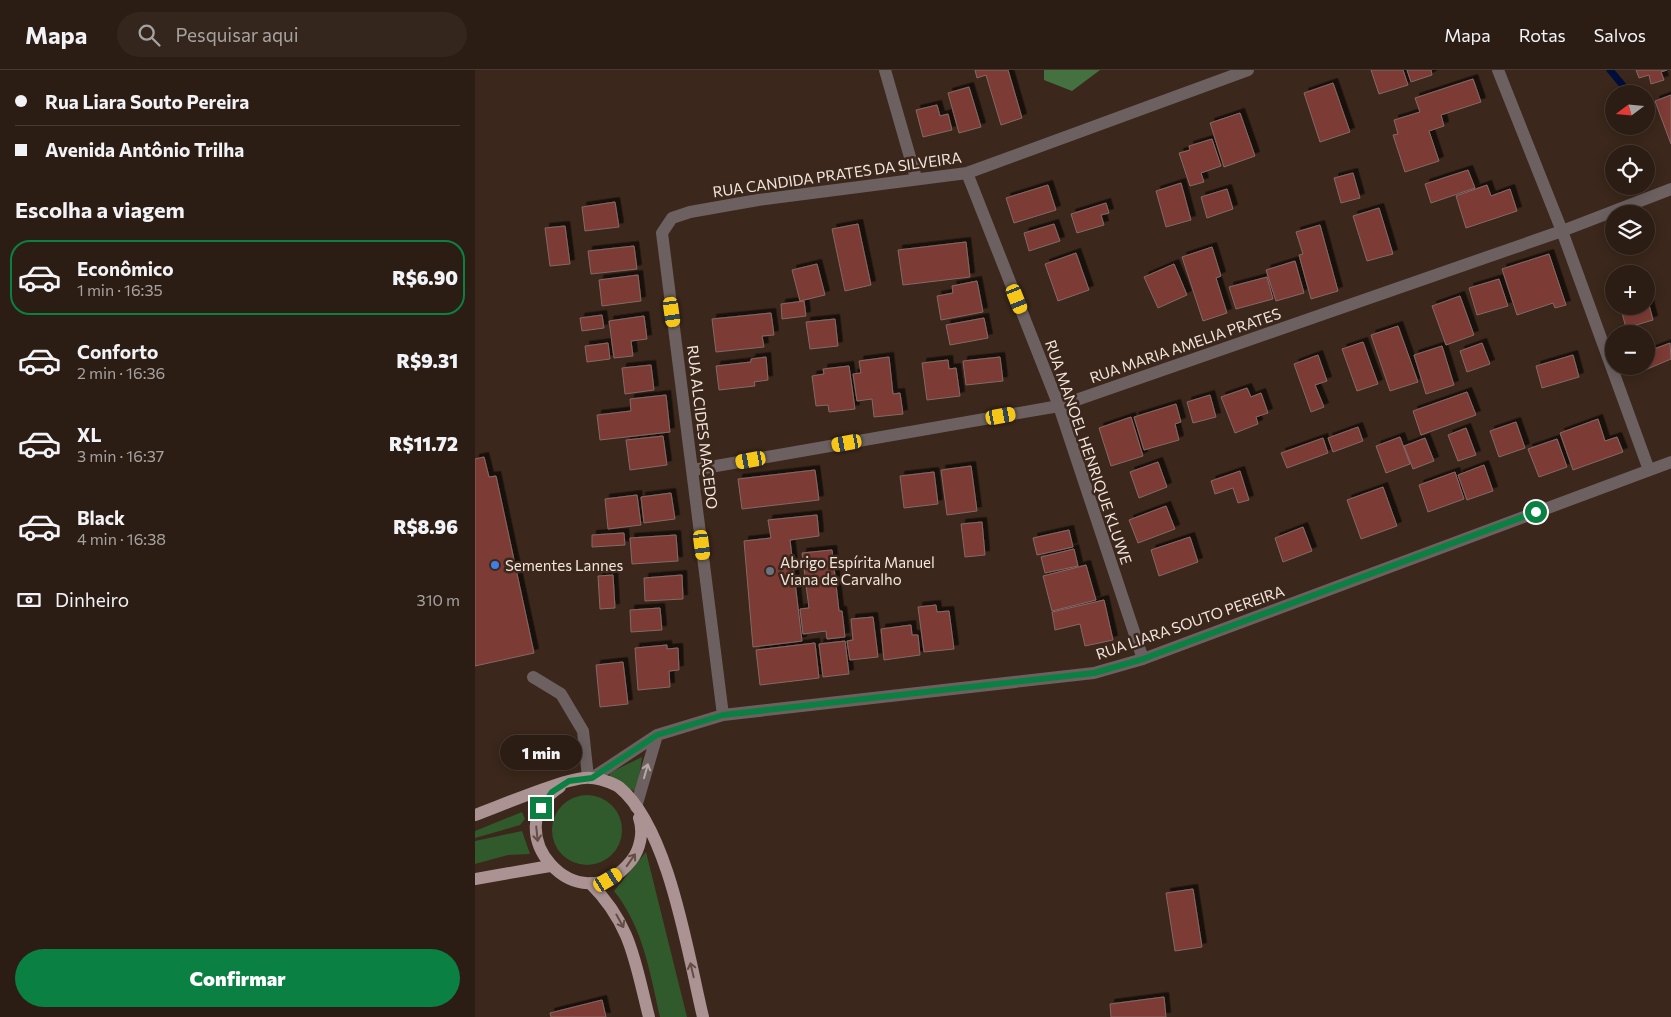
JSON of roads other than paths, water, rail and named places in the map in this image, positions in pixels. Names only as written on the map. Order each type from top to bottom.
[{"type":"main road","points":[[475,815],[569,781],[590,777],[618,786],[636,807],[658,846],[674,894],[703,1017]]},
{"type":"main road","points":[[569,781],[552,792],[541,808],[536,827],[539,848],[550,866],[568,879],[590,883],[608,880],[624,870],[634,857],[641,841],[641,823],[636,807]]},
{"type":"main road","points":[[475,879],[550,866]]},
{"type":"main road","points":[[590,883],[617,914],[628,935],[649,1017]]},
{"type":"street","points":[[885,70],[916,178]]},
{"type":"street","name":"RUA CANDIDA PRATES DA SILVEIRA","points":[[661,233],[672,218],[690,212],[758,200],[916,178],[967,173],[1248,70]]},
{"type":"street","points":[[1498,70],[1562,231],[1649,470]]},
{"type":"street","name":"RUA MANOEL HENRIQUE KLUWE","points":[[967,173],[1059,406],[1143,659]]},
{"type":"street","name":"RUA MARIA AMELIA PRATES","points":[[693,470],[1059,406],[1562,231],[1671,189]]},
{"type":"street","name":"RUA ALCIDES MACEDO","points":[[661,233],[693,470],[723,715]]},
{"type":"street","name":"RUA LIARA SOUTO PEREIRA","points":[[590,777],[657,735],[723,715],[1094,673],[1143,659],[1671,462]]},
{"type":"street","points":[[533,678],[561,694],[583,731],[590,777]]},
{"type":"street","points":[[636,807],[657,735]]},
{"type":"waterway","points":[[1610,70],[1622,85]]},
{"type":"place","name":"Sementes Lannes","points":[[495,565]]},
{"type":"place","name":"Abrigo Espírita Manuel Viana de Carvalho","points":[[770,571]]}]
